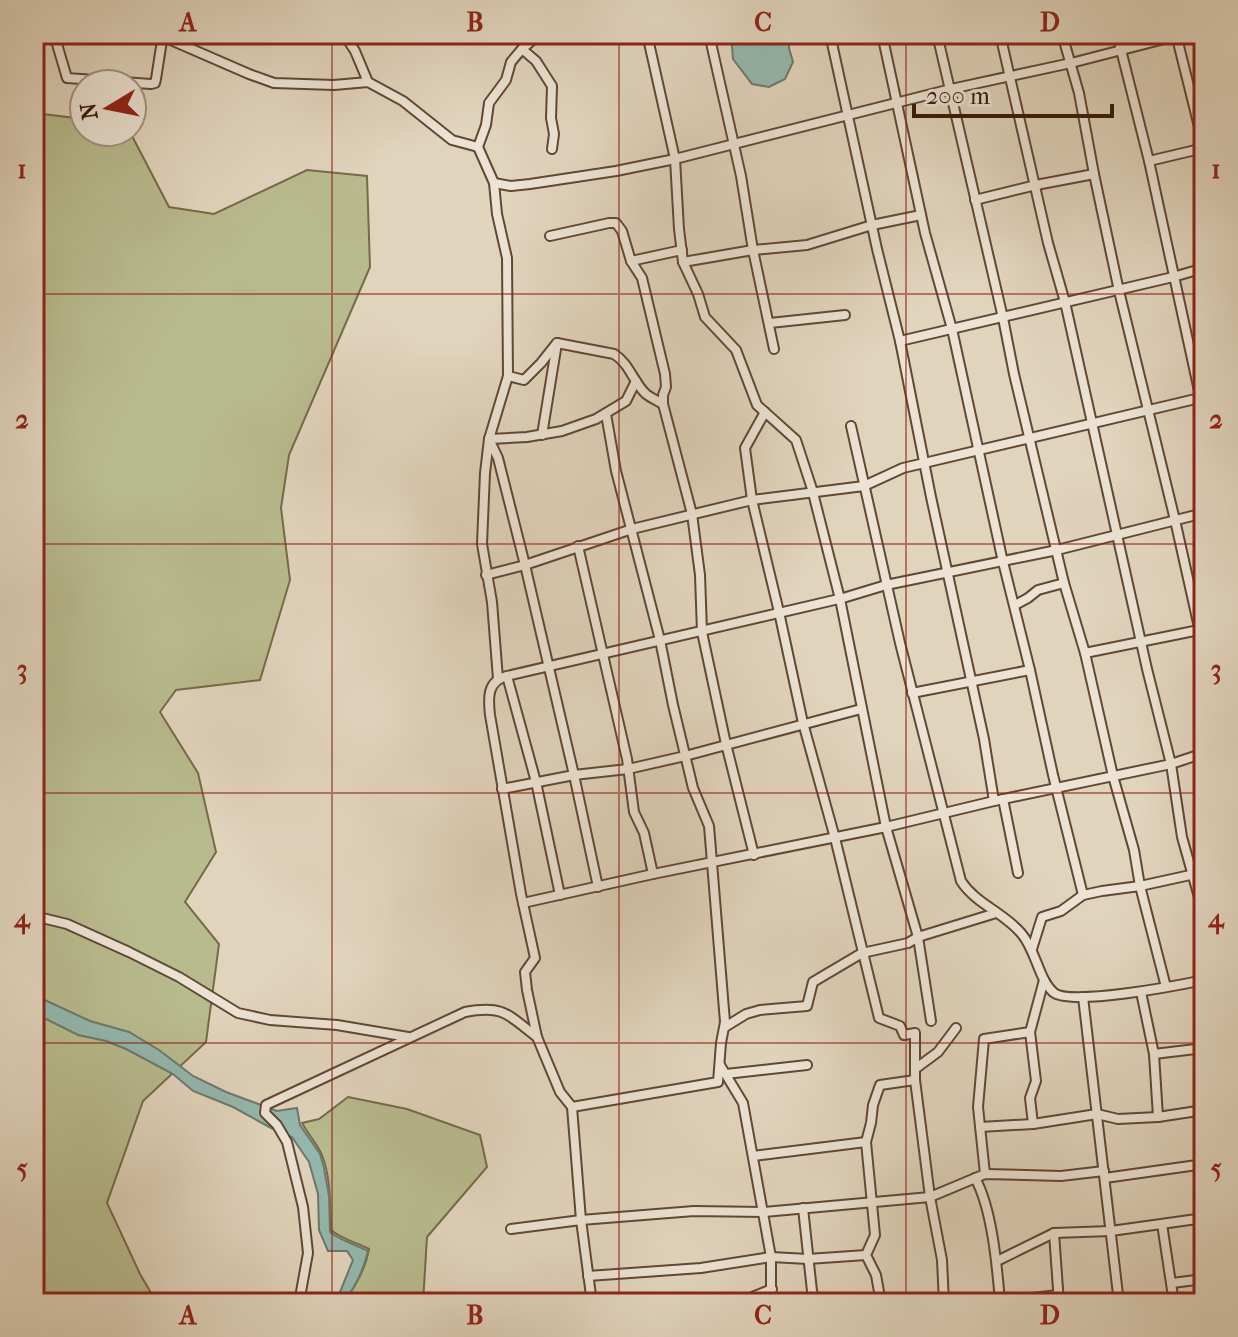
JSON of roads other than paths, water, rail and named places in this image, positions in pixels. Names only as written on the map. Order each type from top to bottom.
[{"type":"street","points":[[54,34],[67,78],[155,83],[161,35],[274,83],[334,85],[368,82],[403,101],[452,140],[478,147]]},
{"type":"street","points":[[344,34],[368,82]]},
{"type":"street","points":[[540,34],[511,62],[506,80],[489,103],[486,125],[478,147],[494,183],[507,258],[508,376],[489,439],[482,544],[502,678],[536,782],[560,895]]},
{"type":"street","points":[[647,34],[675,159],[683,262],[705,317],[736,350],[757,405],[796,440],[813,494],[840,599],[886,827],[918,937],[931,1021]]},
{"type":"street","points":[[709,34],[734,143],[774,349]]},
{"type":"street","points":[[830,34],[900,341],[971,681],[1018,873]]},
{"type":"street","points":[[882,34],[921,215],[952,329],[1003,562],[1083,895]]},
{"type":"street","points":[[937,34],[1064,583],[1085,653],[1166,987]]},
{"type":"street","points":[[1000,34],[1171,764],[1179,824],[1204,915]]},
{"type":"street","points":[[1062,34],[1079,93],[1119,291],[1204,650]]},
{"type":"street","points":[[1117,34],[1149,161],[1204,414]]},
{"type":"street","points":[[494,183],[511,186],[530,184],[675,159],[1179,35],[1204,148],[1149,161]]},
{"type":"street","points":[[522,49],[536,61],[552,86],[552,149]]},
{"type":"street","points":[[975,200],[1094,174]]},
{"type":"street","points":[[683,262],[807,245],[872,225],[921,215]]},
{"type":"street","points":[[550,236],[616,223],[622,231],[631,261],[644,283],[665,374],[663,404],[692,514],[700,575],[702,632],[754,855]]},
{"type":"street","points":[[631,261],[682,250]]},
{"type":"street","points":[[900,341],[1119,291],[1204,268]]},
{"type":"street","points":[[770,323],[845,315]]},
{"type":"street","points":[[508,376],[524,380],[557,343]]},
{"type":"street","points":[[557,343],[614,354],[645,393],[663,404]]},
{"type":"street","points":[[542,435],[557,343]]},
{"type":"street","points":[[489,439],[542,435],[596,419],[626,401],[636,381]]},
{"type":"street","points":[[486,575],[632,529],[692,514],[752,500],[864,486],[903,468],[1202,398]]},
{"type":"street","points":[[765,412],[745,448],[752,500],[803,723],[879,1018],[900,1026],[904,1035],[915,1033],[915,1080],[930,1197],[942,1260],[944,1303]]},
{"type":"street","points":[[572,1107],[718,1082],[725,1027],[709,826],[693,788],[685,756],[660,640],[616,471],[606,414]]},
{"type":"street","points":[[851,426],[912,693],[961,881],[975,898],[1018,929],[1032,949],[1044,980],[1057,995],[1069,998],[1141,992],[1204,980]]},
{"type":"street","points":[[489,439],[498,458],[525,565],[598,887]]},
{"type":"street","points":[[592,1303],[581,1220],[572,1107],[560,1092],[537,1037],[527,990],[525,972],[535,958],[502,789],[488,702],[489,691],[502,678],[602,653],[840,599],[886,585],[1057,550],[1204,513]]},
{"type":"street","points":[[578,546],[628,769],[634,812],[644,833],[653,874]]},
{"type":"street","points":[[1015,605],[1038,590],[1064,583]]},
{"type":"street","points":[[1085,653],[1199,630]]},
{"type":"street","points":[[912,693],[1030,670]]},
{"type":"street","points":[[502,789],[574,775],[628,769],[861,709]]},
{"type":"street","points":[[523,903],[886,827],[1171,764],[1204,753]]},
{"type":"street","points":[[1032,949],[1042,917],[1061,911],[1083,895],[1204,872]]},
{"type":"street","points":[[725,1027],[746,1014],[760,1010],[807,1006],[813,982],[862,953],[908,943],[918,937],[996,913]]},
{"type":"street","points":[[34,916],[67,924],[129,952],[179,977],[238,1013],[410,1038]]},
{"type":"street","points":[[1033,1124],[1030,1098],[1036,1081],[1030,1032],[1044,980]]},
{"type":"street","points":[[1141,992],[1154,1054],[1158,1117]]},
{"type":"street","points":[[1083,997],[1119,1303]]},
{"type":"street","points":[[299,1303],[308,1253],[303,1207],[287,1142],[265,1113],[266,1105],[465,1012],[488,1008],[505,1013],[537,1037]]},
{"type":"street","points":[[915,1069],[938,1052],[956,1028]]},
{"type":"street","points":[[985,1174],[978,1107],[984,1039],[1030,1032]]},
{"type":"street","points":[[1154,1054],[1202,1048],[1204,1067]]},
{"type":"street","points":[[720,1065],[743,1103],[771,1257],[771,1303]]},
{"type":"street","points":[[726,1074],[807,1065]]},
{"type":"street","points":[[866,1255],[875,1235],[866,1142],[873,1105],[880,1085],[915,1080]]},
{"type":"street","points":[[980,1127],[1033,1124],[1097,1114],[1118,1119],[1204,1110]]},
{"type":"street","points":[[753,1156],[866,1142]]},
{"type":"street","points":[[511,1229],[694,1211],[764,1212],[930,1197],[985,1174],[1104,1175],[1204,1164]]},
{"type":"street","points":[[975,1178],[983,1192],[997,1261],[1000,1301]]},
{"type":"street","points":[[803,1208],[816,1303]]},
{"type":"street","points":[[997,1261],[1054,1233],[1111,1231],[1204,1218]]},
{"type":"street","points":[[1162,1224],[1174,1303]]},
{"type":"street","points":[[986,1303],[1058,1299],[1054,1233]]},
{"type":"street","points":[[588,1276],[701,1268],[771,1257],[808,1259],[866,1255]]},
{"type":"street","points":[[866,1255],[876,1275],[881,1303]]},
{"type":"street","points":[[1172,1283],[1204,1279]]},
{"type":"street","points":[[748,1303],[752,1297],[772,1289]]},
{"type":"water","points":[[731,34],[789,34],[793,62],[785,79],[769,87],[752,84],[733,59]]},
{"type":"water","points":[[34,995],[90,1021],[129,1032],[193,1076],[226,1092],[277,1111],[297,1108],[300,1125],[320,1154],[324,1168],[330,1232],[368,1251],[360,1275],[348,1296],[354,1303],[342,1303],[338,1297],[353,1260],[347,1251],[328,1251],[319,1230],[318,1194],[309,1162],[292,1137],[193,1091],[173,1074],[126,1049],[78,1035],[34,1013]]}]
